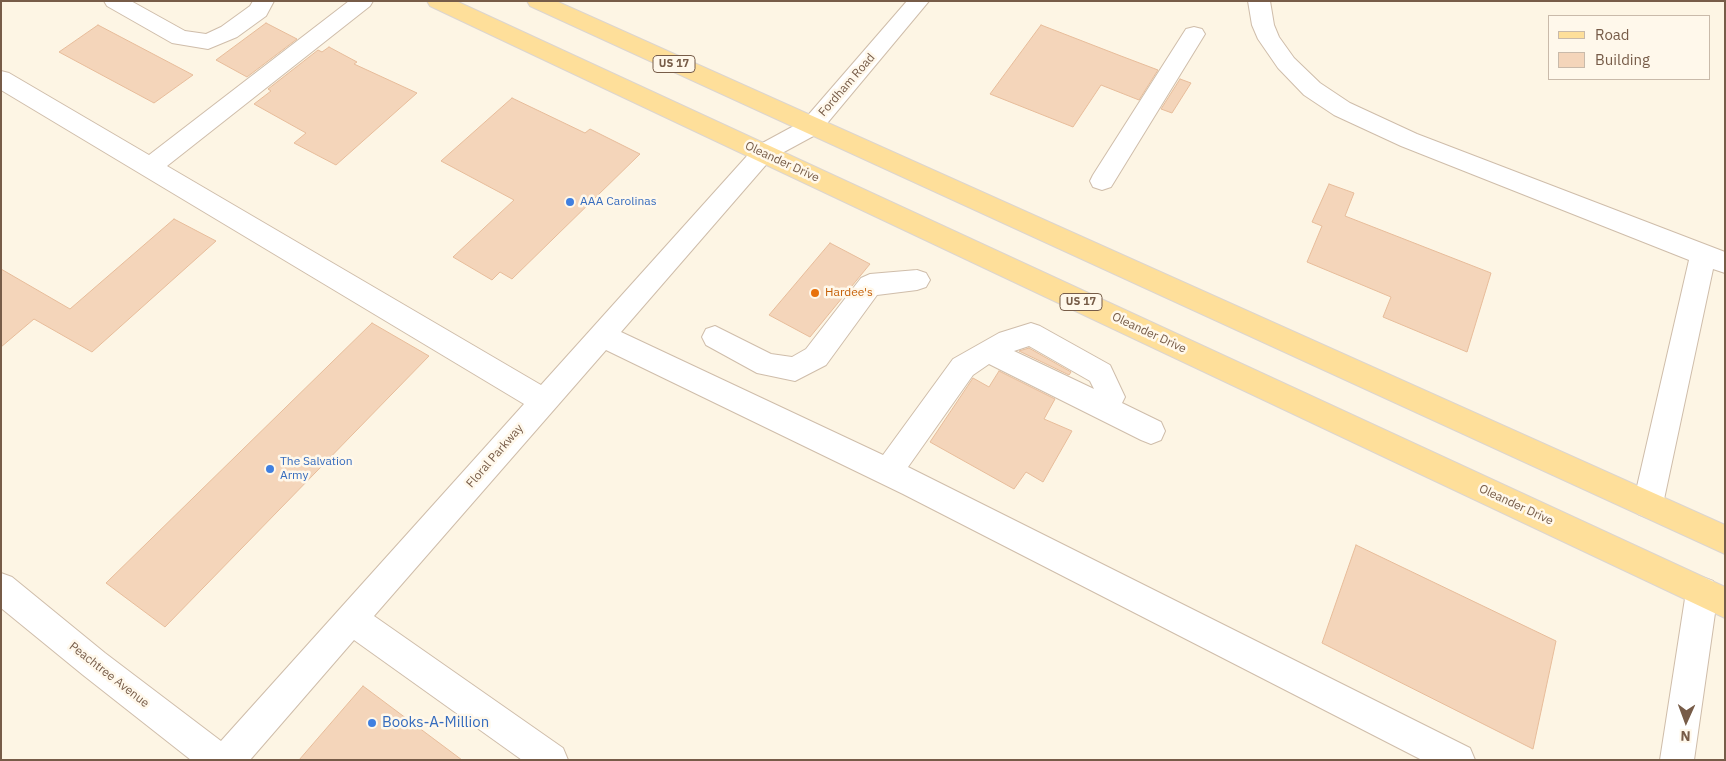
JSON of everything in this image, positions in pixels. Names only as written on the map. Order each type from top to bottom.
[{"type":"main road","name":"Oleander Drive","points":[[437,1],[1714,598]]},
{"type":"main road","name":"US 17","points":[[537,1],[811,127],[1725,540]]},
{"type":"street","points":[[114,1],[180,38],[208,42],[229,32],[258,11],[264,1]]},
{"type":"street","points":[[150,167],[363,1]]},
{"type":"street","name":"Fordham Road","points":[[763,152],[811,127],[919,1]]},
{"type":"street","points":[[1259,1],[1263,25],[1269,39],[1286,62],[1312,89],[1342,109],[1409,140],[1714,258],[1648,504]]},
{"type":"street","points":[[1102,181],[1194,34]]},
{"type":"street","points":[[1,79],[544,400]]},
{"type":"street","name":"Floral Parkway","points":[[227,760],[763,152]]},
{"type":"street","points":[[715,337],[767,365],[795,369],[816,358],[870,285],[917,280]]},
{"type":"street","points":[[602,335],[888,472],[1458,760]]},
{"type":"street","points":[[888,472],[963,367],[988,351],[1116,407],[1151,430]]},
{"type":"street","name":"Peachtree Avenue","points":[[1,588],[94,664],[219,760]]},
{"type":"street","points":[[1677,760],[1714,598]]},
{"type":"street","points":[[351,619],[551,760]]},
{"type":"building","points":[[266,23],[297,39],[247,77],[216,60]]},
{"type":"building","points":[[98,25],[193,75],[154,103],[59,52]]},
{"type":"building","points":[[1041,25],[1158,70],[1139,100],[1101,85],[1073,127],[990,94]]},
{"type":"building","points":[[329,47],[357,62],[354,64],[417,93],[336,165],[294,143],[306,133],[254,104],[271,91],[268,89],[318,50],[322,52]]},
{"type":"building","points":[[1180,79],[1191,83],[1172,113],[1161,109]]},
{"type":"building","points":[[512,98],[585,133],[590,129],[640,154],[512,279],[500,272],[492,280],[453,257],[514,200],[441,161]]},
{"type":"building","points":[[1329,184],[1354,193],[1345,216],[1491,273],[1467,352],[1383,317],[1391,297],[1307,262],[1322,226],[1312,222]]},
{"type":"building","points":[[174,219],[216,241],[92,352],[34,319],[1,347],[1,269],[70,309]]},
{"type":"building","points":[[830,243],[870,264],[810,337],[769,315]]},
{"type":"building","name":"The Salvation Army","points":[[372,323],[429,356],[165,627],[106,583]]},
{"type":"building","points":[[1029,348],[1071,372],[1069,375],[1019,351]]},
{"type":"building","points":[[999,371],[1055,399],[1044,419],[1072,431],[1043,482],[1026,472],[1014,489],[930,442],[973,378],[989,387]]},
{"type":"building","points":[[1356,545],[1556,641],[1533,749],[1322,643]]},
{"type":"building","name":"Books-A-Million","points":[[363,686],[462,760],[299,760]]},
{"type":"place","name":"AAA Carolinas","points":[[570,202]]},
{"type":"place","name":"Hardee's","points":[[815,293]]},
{"type":"place","name":"The Salvation Army","points":[[270,469]]},
{"type":"place","name":"Books-A-Million","points":[[372,723]]}]
